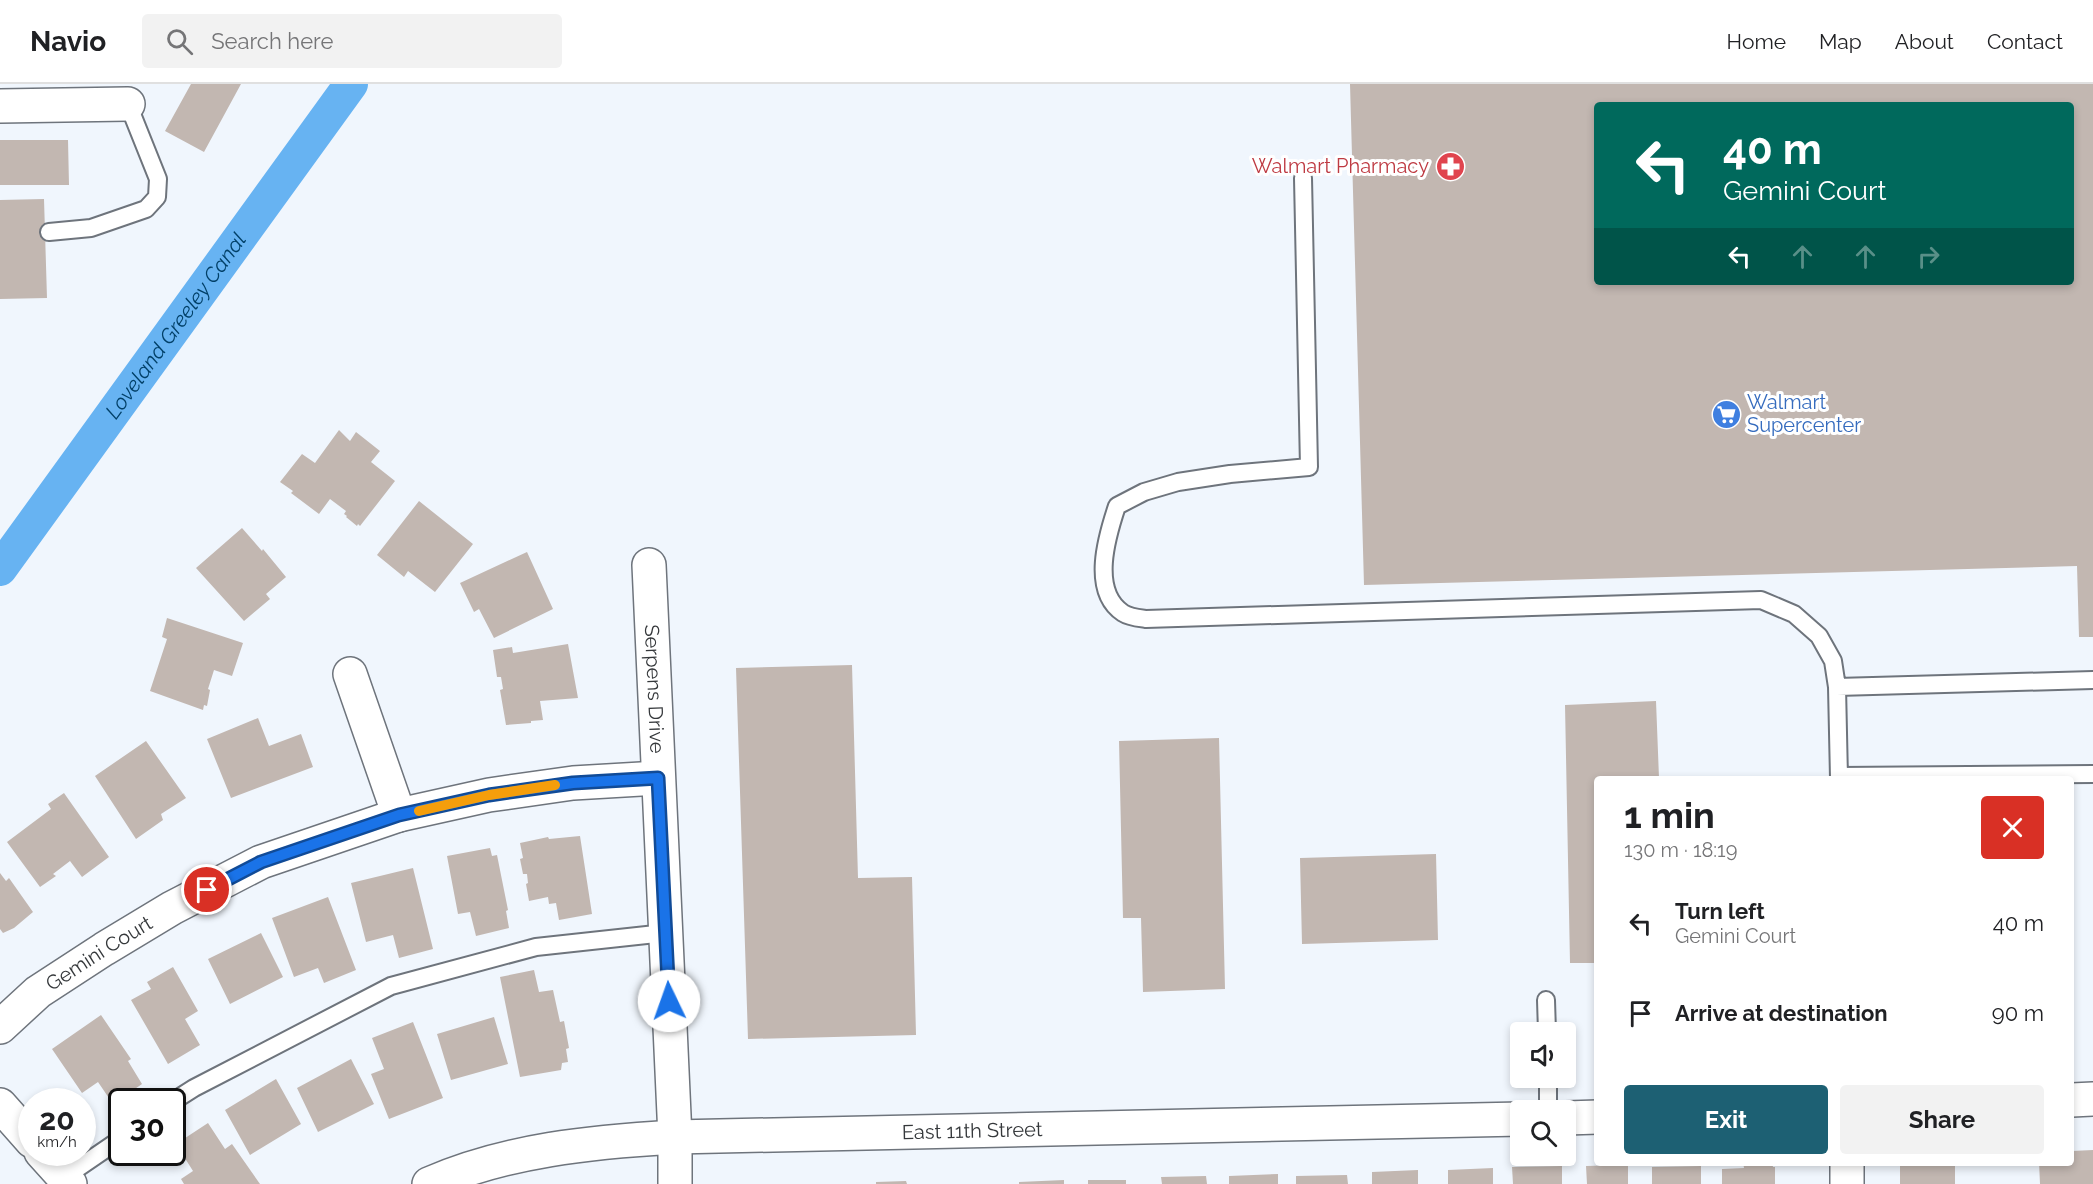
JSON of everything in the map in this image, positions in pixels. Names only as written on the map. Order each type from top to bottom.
[{"type":"street","points":[[0,106],[128,104]]},
{"type":"street","name":"Serpens Drive","points":[[649,565],[675,1137],[675,1184]]},
{"type":"street","points":[[350,674],[399,815]]},
{"type":"street","name":"Gemini Court","points":[[0,1027],[38,992],[104,949],[182,903],[261,862],[399,815],[489,795],[573,783],[658,778]]},
{"type":"street","points":[[2074,1100],[2093,1099]]},
{"type":"street","points":[[0,1105],[18,1125]]},
{"type":"street","points":[[1576,1118],[1594,1117]]},
{"type":"street","name":"East 11th Street","points":[[429,1184],[522,1154],[600,1142],[675,1137],[1510,1119]]},
{"type":"street","points":[[51,1166],[63,1182]]},
{"type":"street","points":[[1847,1166],[1847,1184]]},
{"type":"lane","points":[[49,232],[91,228],[146,209],[157,197],[158,179],[128,104]]},
{"type":"lane","points":[[1303,178],[1309,467],[1230,474],[1178,482],[1144,492],[1117,506],[1107,537],[1103,574],[1110,599],[1124,614],[1146,619],[1761,600],[1794,614],[1819,636],[1833,661],[1837,687],[1839,776]]},
{"type":"lane","points":[[1837,687],[2093,680]]},
{"type":"lane","points":[[1924,776],[2093,774]]},
{"type":"lane","points":[[186,1093],[391,986],[536,947],[665,933]]},
{"type":"lane","points":[[1546,1000],[1547,1022]]},
{"type":"lane","points":[[63,1182],[108,1148]]},
{"type":"building","points":[[191,84],[241,84],[204,152],[165,131]]},
{"type":"building","name":"Walmart Supercenter","points":[[1350,84],[2093,84],[2093,637],[2079,637],[2077,566],[1364,585]]},
{"type":"building","points":[[0,140],[68,140],[69,185],[0,185]]},
{"type":"building","points":[[44,199],[47,298],[0,299],[0,200]]},
{"type":"building","points":[[339,430],[350,441],[356,432],[380,451],[371,462],[395,481],[360,526],[346,517],[344,514],[346,511],[330,499],[319,514],[280,482],[302,454],[315,463]]},
{"type":"building","points":[[419,501],[473,544],[435,592],[408,571],[404,577],[377,555]]},
{"type":"building","points":[[242,528],[286,577],[266,594],[270,599],[244,621],[196,568]]},
{"type":"building","points":[[527,552],[553,609],[494,638],[479,609],[474,612],[460,583]]},
{"type":"building","points":[[167,618],[243,643],[232,676],[214,670],[208,689],[210,690],[207,706],[204,705],[203,710],[150,691],[167,639],[162,637]]},
{"type":"building","points":[[568,644],[578,698],[540,701],[543,720],[506,725],[500,690],[503,689],[501,677],[497,677],[493,650],[512,647],[513,653]]},
{"type":"building","points":[[852,665],[858,878],[912,877],[916,1035],[748,1039],[736,668]]},
{"type":"building","points":[[1656,701],[1659,776],[1594,776],[1594,963],[1570,963],[1565,705]]},
{"type":"building","points":[[258,718],[269,746],[301,734],[313,767],[231,798],[207,739]]},
{"type":"building","points":[[1219,738],[1225,989],[1143,992],[1141,918],[1123,918],[1119,741]]},
{"type":"building","points":[[146,741],[186,798],[161,814],[163,820],[136,839],[95,776]]},
{"type":"building","points":[[64,793],[109,857],[82,877],[70,861],[53,874],[56,876],[40,887],[7,842],[51,809],[48,804]]},
{"type":"building","points":[[580,836],[592,914],[559,920],[556,903],[549,904],[548,897],[529,901],[527,874],[523,874],[520,859],[523,858],[520,843],[548,837],[549,839]]},
{"type":"building","points":[[490,848],[492,856],[497,855],[508,910],[506,911],[509,928],[476,936],[470,912],[458,914],[447,856]]},
{"type":"building","points":[[1436,854],[1438,940],[1302,944],[1300,858]]},
{"type":"building","points":[[413,868],[433,949],[399,958],[393,935],[366,942],[351,883]]},
{"type":"building","points":[[0,873],[6,881],[9,878],[33,912],[14,928],[3,933],[0,929]]},
{"type":"building","points":[[328,897],[356,970],[324,983],[318,968],[294,977],[272,918]]},
{"type":"building","points":[[261,933],[283,977],[230,1004],[208,959]]},
{"type":"building","points":[[173,967],[198,1011],[185,1019],[200,1045],[168,1064],[131,1000],[151,989],[147,982]]},
{"type":"building","points":[[534,970],[539,992],[553,990],[560,1022],[564,1021],[569,1048],[566,1049],[568,1062],[562,1063],[561,1070],[520,1077],[500,977]]},
{"type":"building","points":[[101,1015],[131,1059],[128,1061],[142,1084],[136,1088],[108,1088],[108,1097],[98,1082],[89,1088],[79,1088],[52,1049]]},
{"type":"building","points":[[494,1017],[508,1064],[451,1080],[437,1034]]},
{"type":"building","points":[[413,1022],[443,1098],[389,1119],[371,1074],[384,1069],[372,1038]]},
{"type":"building","points":[[351,1059],[374,1104],[318,1132],[297,1088]]},
{"type":"building","points":[[276,1079],[301,1124],[250,1155],[225,1110]]},
{"type":"building","points":[[208,1123],[225,1149],[232,1144],[260,1184],[184,1184],[181,1179],[193,1171],[186,1160],[186,1137]]},
{"type":"building","points":[[2093,1150],[2093,1184],[2040,1184],[2039,1166],[2074,1166],[2074,1151]]},
{"type":"building","points":[[1562,1166],[1562,1184],[1513,1184],[1512,1167]]},
{"type":"building","points":[[1586,1166],[1628,1166],[1628,1184],[1587,1184]]},
{"type":"building","points":[[1701,1166],[1701,1184],[1652,1184],[1652,1167]]},
{"type":"building","points":[[1744,1166],[1775,1167],[1775,1184],[1722,1184],[1722,1169],[1744,1168]]},
{"type":"building","points":[[1900,1166],[1955,1166],[1955,1184],[1900,1184]]},
{"type":"building","points":[[1493,1168],[1493,1184],[1448,1184],[1448,1170]]},
{"type":"building","points":[[1418,1170],[1418,1184],[1372,1184],[1372,1172]]},
{"type":"building","points":[[1278,1174],[1278,1184],[1229,1184],[1229,1176]]},
{"type":"building","points":[[1347,1175],[1348,1184],[1296,1184],[1296,1176]]},
{"type":"building","points":[[1206,1176],[1207,1184],[1162,1184],[1161,1177]]},
{"type":"building","points":[[1064,1180],[1064,1184],[1019,1184],[1019,1182]]},
{"type":"building","points":[[1088,1180],[1126,1180],[1126,1184],[1088,1184]]},
{"type":"building","points":[[906,1181],[907,1184],[876,1184],[876,1182]]},
{"type":"waterway","name":"Loveland Greeley Canal","points":[[0,569],[351,84]]},
{"type":"slow traffic","points":[[419,811],[489,795],[555,785]]},
{"type":"place","name":"Walmart Pharmacy","points":[[1450,166]]},
{"type":"place","name":"Walmart Supercenter","points":[[1726,414]]},
{"type":"route","points":[[207,890],[261,862],[399,815],[489,795],[573,783],[658,778],[669,1001]]}]
